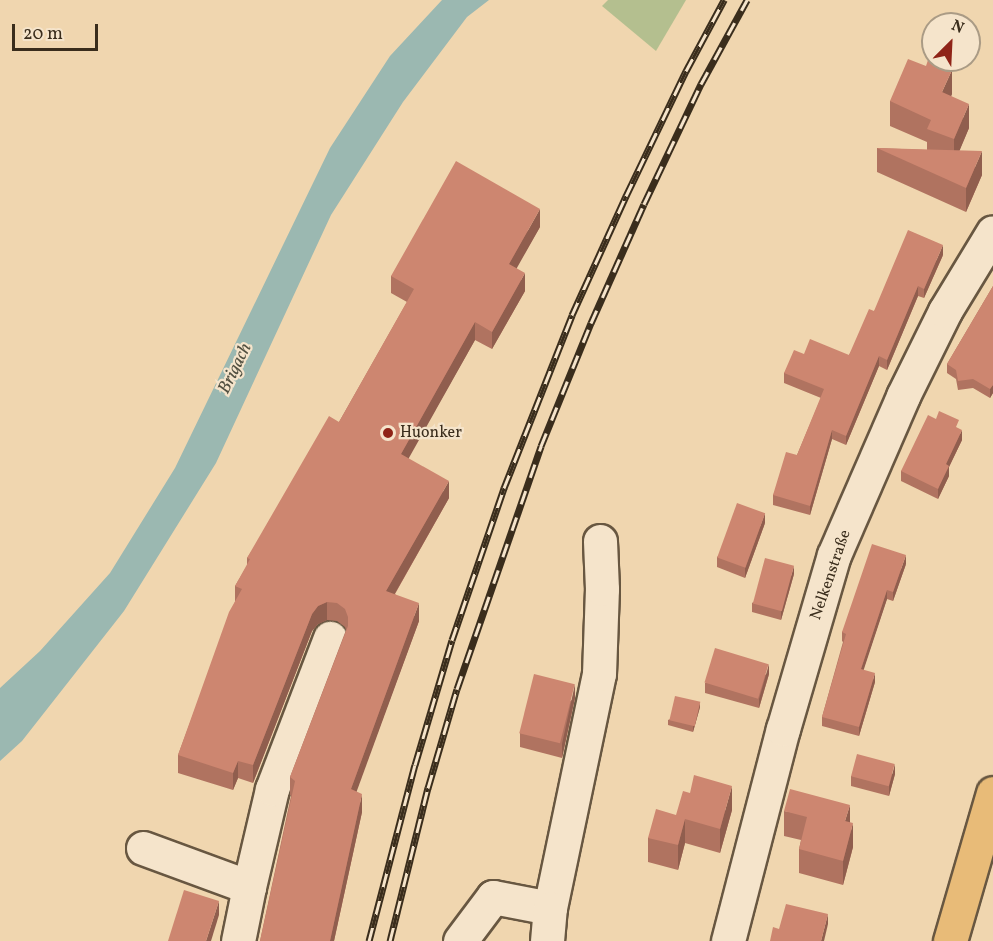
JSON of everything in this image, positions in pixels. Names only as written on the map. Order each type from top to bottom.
[{"type":"main road","points":[[950,941],[992,800]]},
{"type":"street","name":"Nelkenstraße","points":[[728,941],[783,729],[834,555],[903,396],[945,311],[993,231]]},
{"type":"street","points":[[547,941],[550,908],[599,674],[602,589],[600,541]]},
{"type":"street","points":[[238,941],[272,789],[330,638]]},
{"type":"street","points":[[143,848],[247,895]]},
{"type":"street","points":[[460,941],[493,897],[550,908]]},
{"type":"green space","points":[[608,0],[686,0],[656,51],[602,6]]},
{"type":"water","name":"Brigach","points":[[442,0],[489,0],[467,17],[403,102],[331,215],[216,463],[124,611],[22,741],[0,761],[0,688],[40,651],[110,573],[175,468],[330,148],[390,56]]},
{"type":"building","points":[[908,59],[921,64],[921,72],[951,72],[942,92],[969,104],[954,139],[927,129],[931,120],[890,101]]},
{"type":"building","points":[[877,148],[982,151],[966,188]]},
{"type":"building","points":[[456,161],[540,209],[509,264],[525,273],[492,332],[475,322],[401,454],[449,481],[386,591],[419,603],[351,789],[362,794],[330,941],[260,941],[295,781],[290,777],[348,626],[345,609],[337,603],[327,602],[318,606],[312,614],[253,765],[238,761],[233,773],[178,755],[229,612],[242,589],[235,586],[250,559],[247,558],[329,416],[339,422],[414,289],[391,276]]},
{"type":"building","points":[[908,230],[943,245],[924,289],[918,286],[887,360],[879,356],[846,436],[832,430],[810,506],[773,495],[786,452],[797,455],[824,389],[784,373],[794,350],[804,354],[810,339],[849,355],[869,309],[874,311]]},
{"type":"building","points":[[993,286],[993,385],[990,389],[973,379],[958,381],[956,370],[947,364]]},
{"type":"building","points":[[939,411],[959,420],[956,427],[962,430],[946,464],[949,466],[938,489],[901,471],[928,415],[936,419]]},
{"type":"building","points":[[737,503],[765,513],[745,568],[717,558]]},
{"type":"building","points":[[872,544],[906,555],[893,592],[887,590],[861,669],[875,673],[859,727],[822,717],[846,634],[842,632]]},
{"type":"building","points":[[765,558],[794,566],[782,611],[753,603]]},
{"type":"building","points":[[715,648],[769,664],[758,699],[704,682]]},
{"type":"building","points":[[534,674],[575,684],[560,743],[519,733]]},
{"type":"building","points":[[675,696],[700,702],[695,726],[669,720]]},
{"type":"building","points":[[857,754],[895,764],[889,786],[851,776]]},
{"type":"building","points":[[694,775],[732,786],[720,829],[685,819],[678,845],[648,838],[656,809],[676,815],[683,791],[690,793]]},
{"type":"building","points":[[790,789],[850,805],[845,821],[853,823],[843,861],[799,849],[807,817],[784,811]]},
{"type":"building","points":[[184,890],[219,901],[206,941],[168,941]]},
{"type":"building","points":[[786,904],[828,914],[821,941],[770,941],[773,927],[779,929]]},
{"type":"railway","points":[[369,941],[415,765],[452,640],[504,488],[572,315],[686,71],[724,0]]},
{"type":"railway","points":[[390,941],[428,788],[457,689],[541,446],[591,323],[644,204],[701,84],[747,0]]},
{"type":"place","name":"Huonker","points":[[388,433]]}]
